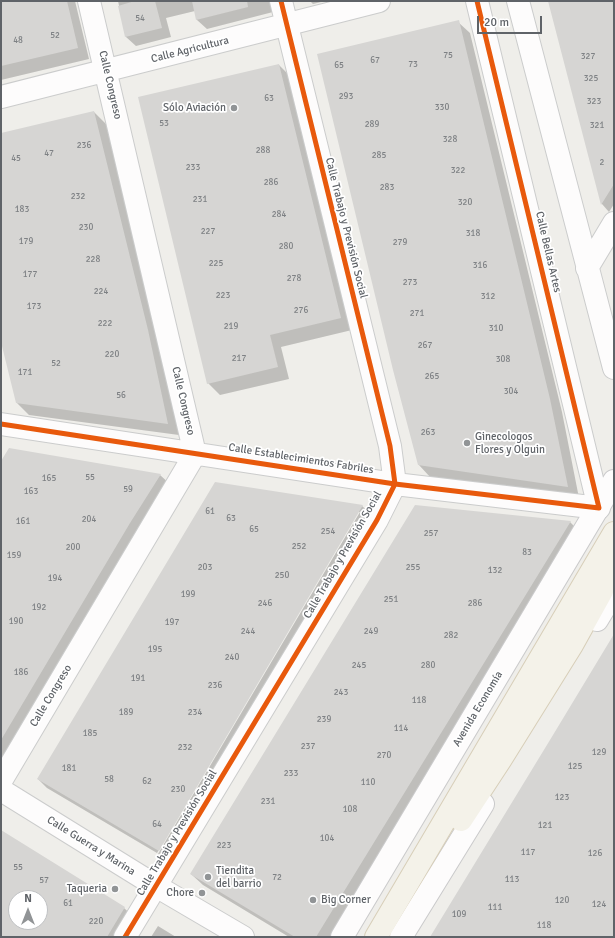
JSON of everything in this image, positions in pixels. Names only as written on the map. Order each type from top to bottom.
[{"type":"main road","points":[[376,937],[614,533]]},
{"type":"main road","points":[[386,937],[501,759],[572,645],[602,591],[610,568],[614,550]]},
{"type":"street","name":"Calle Congreso","points":[[1,780],[195,454],[89,1]]},
{"type":"street","name":"Calle Trabajo y Previsión Social","points":[[125,937],[377,520],[395,484],[390,446],[280,1]]},
{"type":"street","name":"Calle Agricultura","points":[[1,97],[379,1]]},
{"type":"street","name":"Calle Bellas Artes","points":[[477,1],[606,504]]},
{"type":"street","points":[[518,1],[614,368]]},
{"type":"street","points":[[587,268],[614,223]]},
{"type":"street","name":"Calle Establecimientos Fabriles","points":[[1,424],[395,484],[606,504]]},
{"type":"street","name":"Avenida Economía","points":[[342,937],[606,504],[614,481]]},
{"type":"street","points":[[400,937],[614,592]]},
{"type":"street","name":"Calle Guerra y Marina","points":[[1,790],[156,886],[243,937]]},
{"type":"building","points":[[1,1],[67,1],[78,48],[1,66]]},
{"type":"building","points":[[135,1],[155,1],[162,28],[125,37],[118,6]]},
{"type":"building","points":[[192,1],[247,1],[248,7],[196,20]]},
{"type":"building","points":[[548,1],[614,1],[614,184],[601,205]]},
{"type":"building","points":[[459,20],[550,399],[568,487],[418,465],[393,370],[317,54]]},
{"type":"building","points":[[279,64],[341,318],[270,335],[278,367],[207,384],[138,97]]},
{"type":"building","points":[[94,111],[148,330],[168,424],[16,403],[1,342],[1,133]]},
{"type":"building","points":[[9,448],[161,474],[130,523],[1,740],[1,461]]},
{"type":"building","points":[[215,482],[363,505],[159,851],[37,779]]},
{"type":"building","points":[[415,505],[571,521],[316,937],[295,937],[190,874]]},
{"type":"building","points":[[614,634],[614,937],[430,937],[553,735]]},
{"type":"building","points":[[1,830],[125,907],[107,937],[1,937]]},
{"type":"cycle path","points":[[125,937],[377,520],[395,484],[390,446],[281,1]]},
{"type":"cycle path","points":[[1,424],[395,484],[599,508],[477,1]]},
{"type":"place","name":"Sólo Aviación","points":[[234,108]]},
{"type":"place","name":"Ginecologos Flores y Olguin","points":[[467,443]]},
{"type":"place","name":"Tiendita del barrio","points":[[208,877]]},
{"type":"place","name":"Taqueria","points":[[115,889]]},
{"type":"place","name":"Chore","points":[[202,893]]},
{"type":"place","name":"Big Corner","points":[[313,900]]}]
